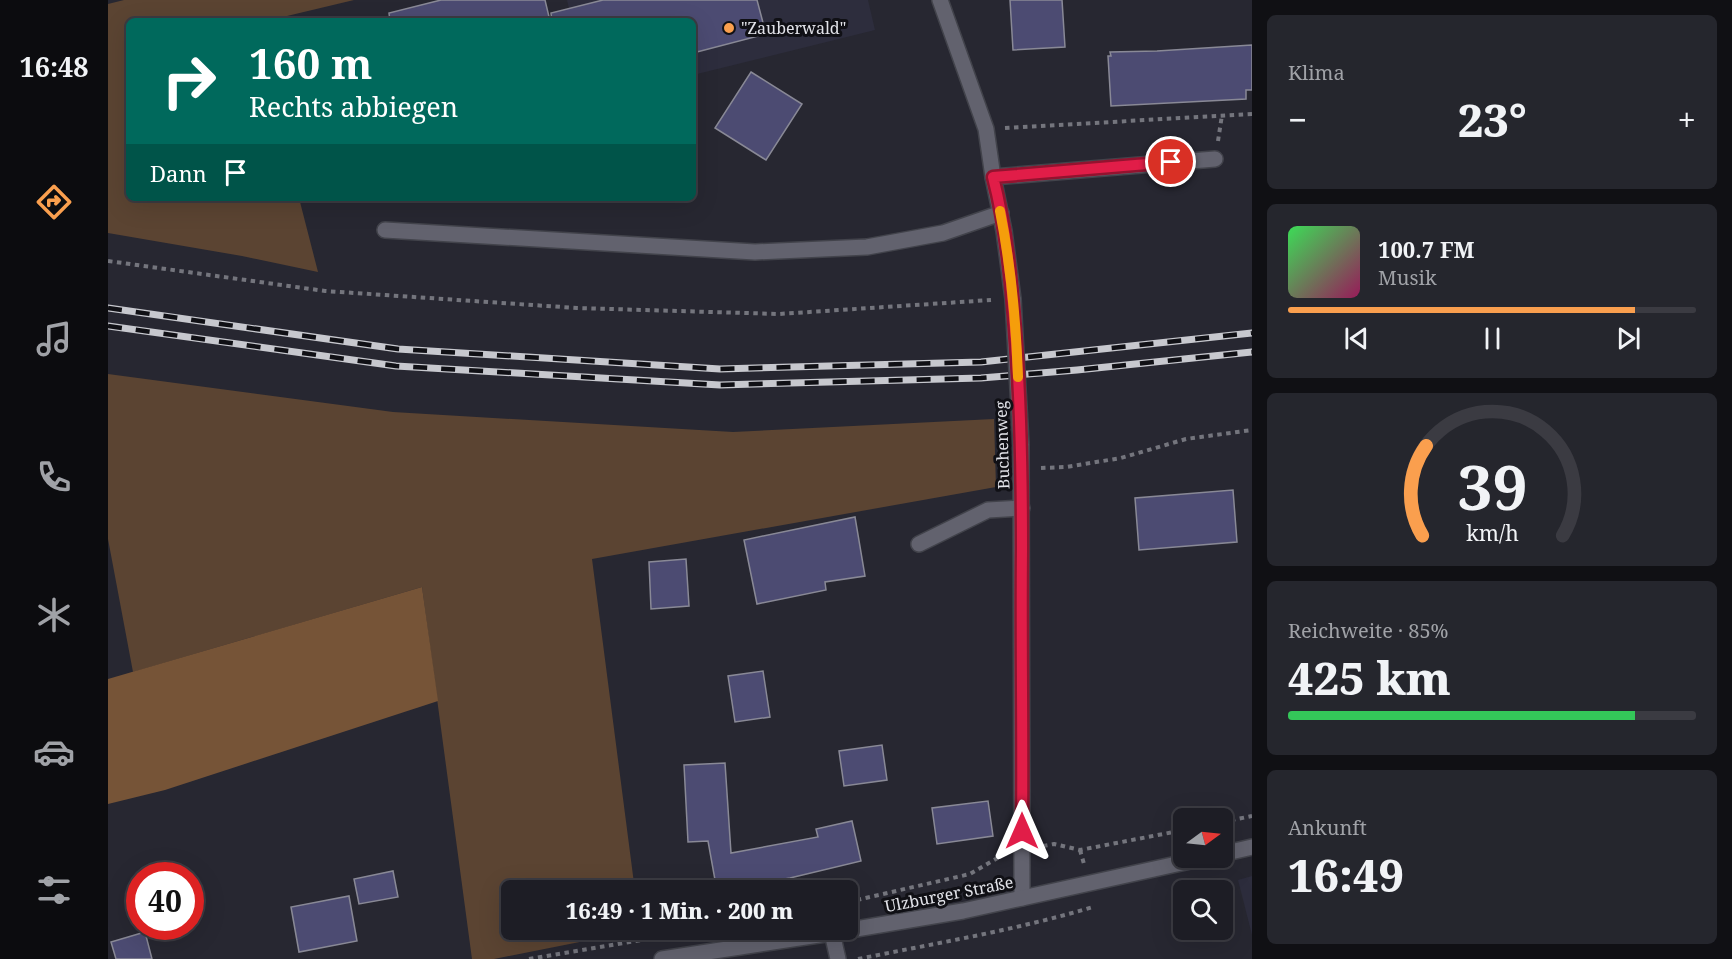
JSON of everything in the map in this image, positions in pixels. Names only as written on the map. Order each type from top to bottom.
[{"type":"street","name":"Buchenweg","points":[[940,0],[986,129],[1013,299],[1022,469],[1022,898]]},
{"type":"street","points":[[993,177],[1215,159]]},
{"type":"street","points":[[385,230],[755,252],[867,247],[943,233],[1000,213]]},
{"type":"street","points":[[919,544],[988,510],[1022,508]]},
{"type":"street","points":[[1233,851],[1252,847]]},
{"type":"street","name":"Ulzburger Straße","points":[[858,929],[963,911],[1173,865]]},
{"type":"street","name":"Ulzburger Straße","points":[[662,959],[786,940]]},
{"type":"street","points":[[834,940],[838,959]]},
{"type":"path","points":[[986,129],[1252,114]]},
{"type":"path","points":[[108,261],[325,291],[577,308],[778,314],[1013,299]]},
{"type":"path","points":[[1022,469],[1066,467],[1121,458],[1186,439],[1252,430]]},
{"type":"path","points":[[1233,820],[1252,816]]},
{"type":"path","points":[[1054,844],[1080,850],[1173,832]]},
{"type":"path","points":[[1080,850],[1082,856]]},
{"type":"path","points":[[858,900],[970,874],[1008,852]]},
{"type":"path","points":[[857,959],[1012,928],[1102,904]]},
{"type":"path","points":[[529,959],[641,940]]},
{"type":"shaded area","points":[[124,0],[354,0],[279,18],[126,18],[126,201],[300,201],[318,272],[242,256],[108,233],[108,4]]},
{"type":"shaded area","points":[[567,0],[868,0],[875,30],[696,74],[696,18],[571,18]]},
{"type":"shaded area","points":[[108,374],[393,412],[733,432],[994,419],[996,487],[592,559],[634,880],[501,880],[501,940],[590,940],[494,959],[472,959],[422,587],[133,672],[108,539]]},
{"type":"shaded area","points":[[422,587],[438,701],[165,790],[108,804],[108,679]]},
{"type":"shaded area","points":[[1252,876],[1252,935],[1238,880]]},
{"type":"building","points":[[441,0],[545,0],[549,18],[390,18],[389,13]]},
{"type":"building","name":"\"Zauberwald\"","points":[[603,0],[757,0],[766,34],[696,52],[696,18],[552,18],[551,13]]},
{"type":"building","points":[[1010,0],[1062,0],[1065,47],[1013,50]]},
{"type":"building","points":[[1252,45],[1252,90],[1246,90],[1246,99],[1111,106],[1108,56],[1111,56],[1110,52]]},
{"type":"building","points":[[751,72],[802,104],[766,160],[715,128]]},
{"type":"building","points":[[1233,490],[1237,542],[1139,550],[1135,498]]},
{"type":"building","points":[[855,517],[865,576],[825,582],[826,590],[757,604],[744,540]]},
{"type":"building","points":[[686,559],[689,606],[651,609],[649,562]]},
{"type":"building","points":[[763,671],[770,717],[735,722],[728,676]]},
{"type":"building","points":[[882,745],[887,780],[844,786],[839,751]]},
{"type":"building","points":[[725,763],[731,853],[818,837],[816,829],[852,821],[861,861],[779,880],[715,880],[708,841],[688,842],[684,765]]},
{"type":"building","points":[[988,801],[993,836],[937,844],[932,808]]},
{"type":"building","points":[[393,871],[398,897],[359,904],[354,879]]},
{"type":"building","points":[[349,896],[357,941],[299,952],[291,907]]},
{"type":"building","points":[[126,938],[126,940],[147,940],[152,959],[116,959],[111,942]]},
{"type":"railway","points":[[108,308],[398,349],[720,369],[981,362],[1252,333]]},
{"type":"railway","points":[[108,326],[396,366],[720,385],[981,378],[1252,352]]},
{"type":"slow traffic","points":[[1000,211],[1013,299],[1018,377]]},
{"type":"place","name":"\"Zauberwald\"","points":[[729,28]]},
{"type":"route","points":[[1022,831],[1022,469],[1018,370],[1013,299],[1004,231],[993,177],[1171,162]]}]
